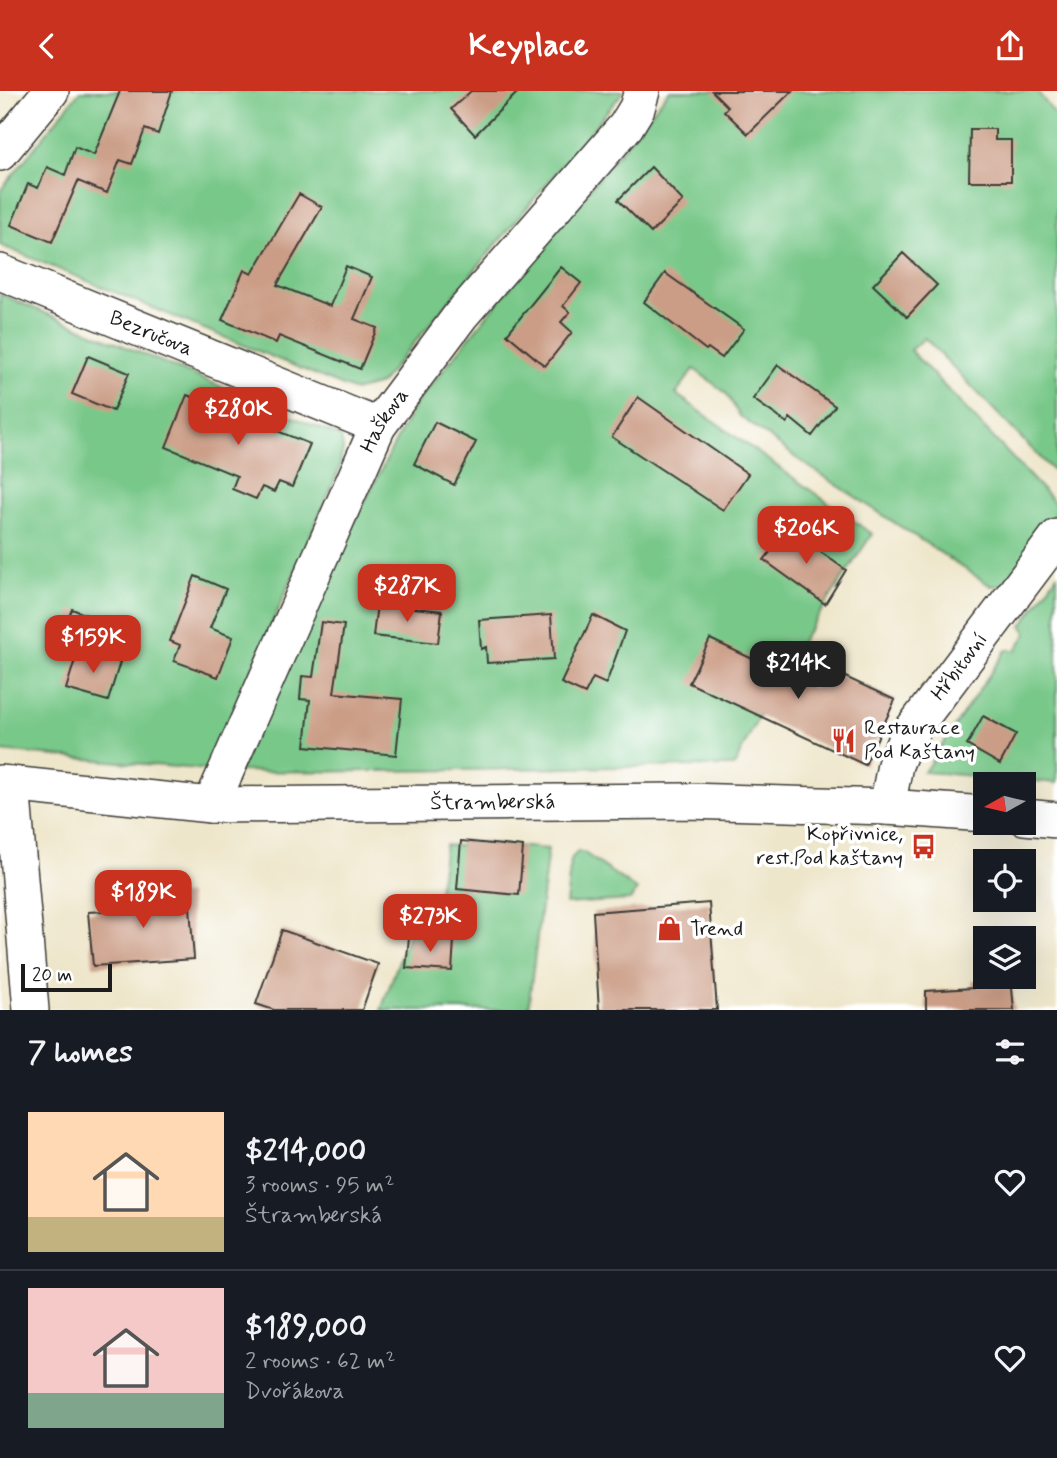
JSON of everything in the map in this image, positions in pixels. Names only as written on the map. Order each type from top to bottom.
[{"type":"street","points":[[0,153],[51,91]]},
{"type":"street","name":"Haškova","points":[[211,805],[378,426],[461,316],[626,126],[637,108],[642,91]]},
{"type":"street","name":"Bezručova","points":[[0,272],[378,426]]},
{"type":"street","name":"Hřbitovní","points":[[887,807],[895,765],[906,738],[1057,537]]},
{"type":"street","points":[[6,784],[31,1010]]},
{"type":"street","name":"Štramberská","points":[[6,784],[211,805],[687,801],[887,807],[973,813]]},
{"type":"street","points":[[1036,818],[1057,820]]},
{"type":"green space","points":[[80,91],[624,91],[380,384],[355,391],[0,245],[0,191]]},
{"type":"green space","points":[[669,91],[1037,91],[1057,117],[1057,475],[925,338],[910,350],[1057,505],[1057,510],[1003,586],[991,586],[802,462],[740,416],[726,393],[694,369],[676,394],[872,534],[781,672],[734,766],[236,771],[360,511],[414,406]]},
{"type":"green space","points":[[0,294],[341,437],[343,449],[339,470],[208,770],[0,751]]},
{"type":"green space","points":[[1057,575],[1057,783],[1036,781],[1036,772],[973,772],[973,776],[924,772],[1006,650],[1016,650],[1027,633],[1022,626]]},
{"type":"green space","points":[[462,841],[548,849],[528,1010],[381,1010],[420,902],[437,903],[445,845],[460,846]]},
{"type":"green space","points":[[577,852],[583,852],[637,890],[630,900],[566,904],[571,859]]},
{"type":"building","points":[[120,91],[172,91],[158,134],[145,129],[132,164],[120,160],[107,193],[78,181],[52,242],[11,225],[28,184],[38,188],[47,167],[65,175],[75,147],[94,155]]},
{"type":"building","points":[[471,91],[519,91],[475,135],[451,109]]},
{"type":"building","points":[[712,91],[792,91],[748,134],[724,111],[728,107]]},
{"type":"building","points":[[970,129],[995,129],[995,140],[1011,140],[1011,181],[969,181]]},
{"type":"building","points":[[651,167],[683,201],[651,233],[618,200]]},
{"type":"building","points":[[299,194],[322,207],[277,285],[330,306],[346,266],[372,277],[354,319],[377,328],[360,369],[279,336],[276,343],[222,320],[244,270],[252,274]]},
{"type":"building","points":[[903,253],[937,285],[907,317],[873,285]]},
{"type":"building","points":[[561,267],[581,283],[563,306],[570,312],[561,322],[572,332],[545,366],[507,334]]},
{"type":"building","points":[[665,273],[744,329],[722,358],[708,348],[706,350],[644,302]]},
{"type":"building","points":[[88,356],[129,373],[113,411],[72,394]]},
{"type":"building","points":[[778,365],[835,406],[812,436],[790,418],[787,423],[753,399]]},
{"type":"building","points":[[187,395],[310,444],[292,487],[279,482],[274,492],[262,487],[256,499],[232,489],[237,476],[166,447]]},
{"type":"building","points":[[638,397],[748,474],[723,510],[612,437]]},
{"type":"building","points":[[435,422],[476,442],[454,485],[414,464]]},
{"type":"building","points":[[788,529],[846,570],[825,604],[764,560]]},
{"type":"building","points":[[195,576],[226,589],[210,628],[233,637],[218,677],[174,661],[180,645],[170,641]]},
{"type":"building","points":[[377,604],[442,611],[438,643],[373,636]]},
{"type":"building","points":[[72,609],[97,619],[89,642],[63,632]]},
{"type":"building","points":[[551,615],[554,659],[487,663],[486,647],[481,649],[479,620]]},
{"type":"building","points":[[593,615],[625,631],[606,684],[593,678],[585,694],[561,683]]},
{"type":"building","points":[[321,622],[344,625],[334,693],[402,699],[396,755],[305,746],[310,700],[300,699],[302,676],[313,677]]},
{"type":"building","name":"Restaurace Pod Kaštany","points":[[710,639],[814,688],[824,667],[895,700],[865,765],[689,683]]},
{"type":"building","points":[[78,650],[120,662],[108,701],[66,689]]},
{"type":"building","points":[[983,716],[1016,734],[1000,764],[967,745]]},
{"type":"building","points":[[461,841],[523,847],[519,895],[457,889]]},
{"type":"building","points":[[156,889],[157,898],[189,894],[194,959],[93,966],[88,912],[121,910],[120,891]]},
{"type":"building","points":[[709,903],[717,1010],[599,1010],[593,912]]},
{"type":"building","points":[[282,930],[378,964],[362,1010],[274,1010],[256,1004]]},
{"type":"building","points":[[409,937],[454,940],[452,971],[406,968]]},
{"type":"building","points":[[1012,989],[1014,1010],[926,1010],[926,991]]},
{"type":"place","name":"Restaurace Pod Kaštany","points":[[844,740]]},
{"type":"place","name":"Kopřivnice, rest.Pod kaštany","points":[[923,846]]},
{"type":"place","name":"Trend","points":[[670,929]]}]
